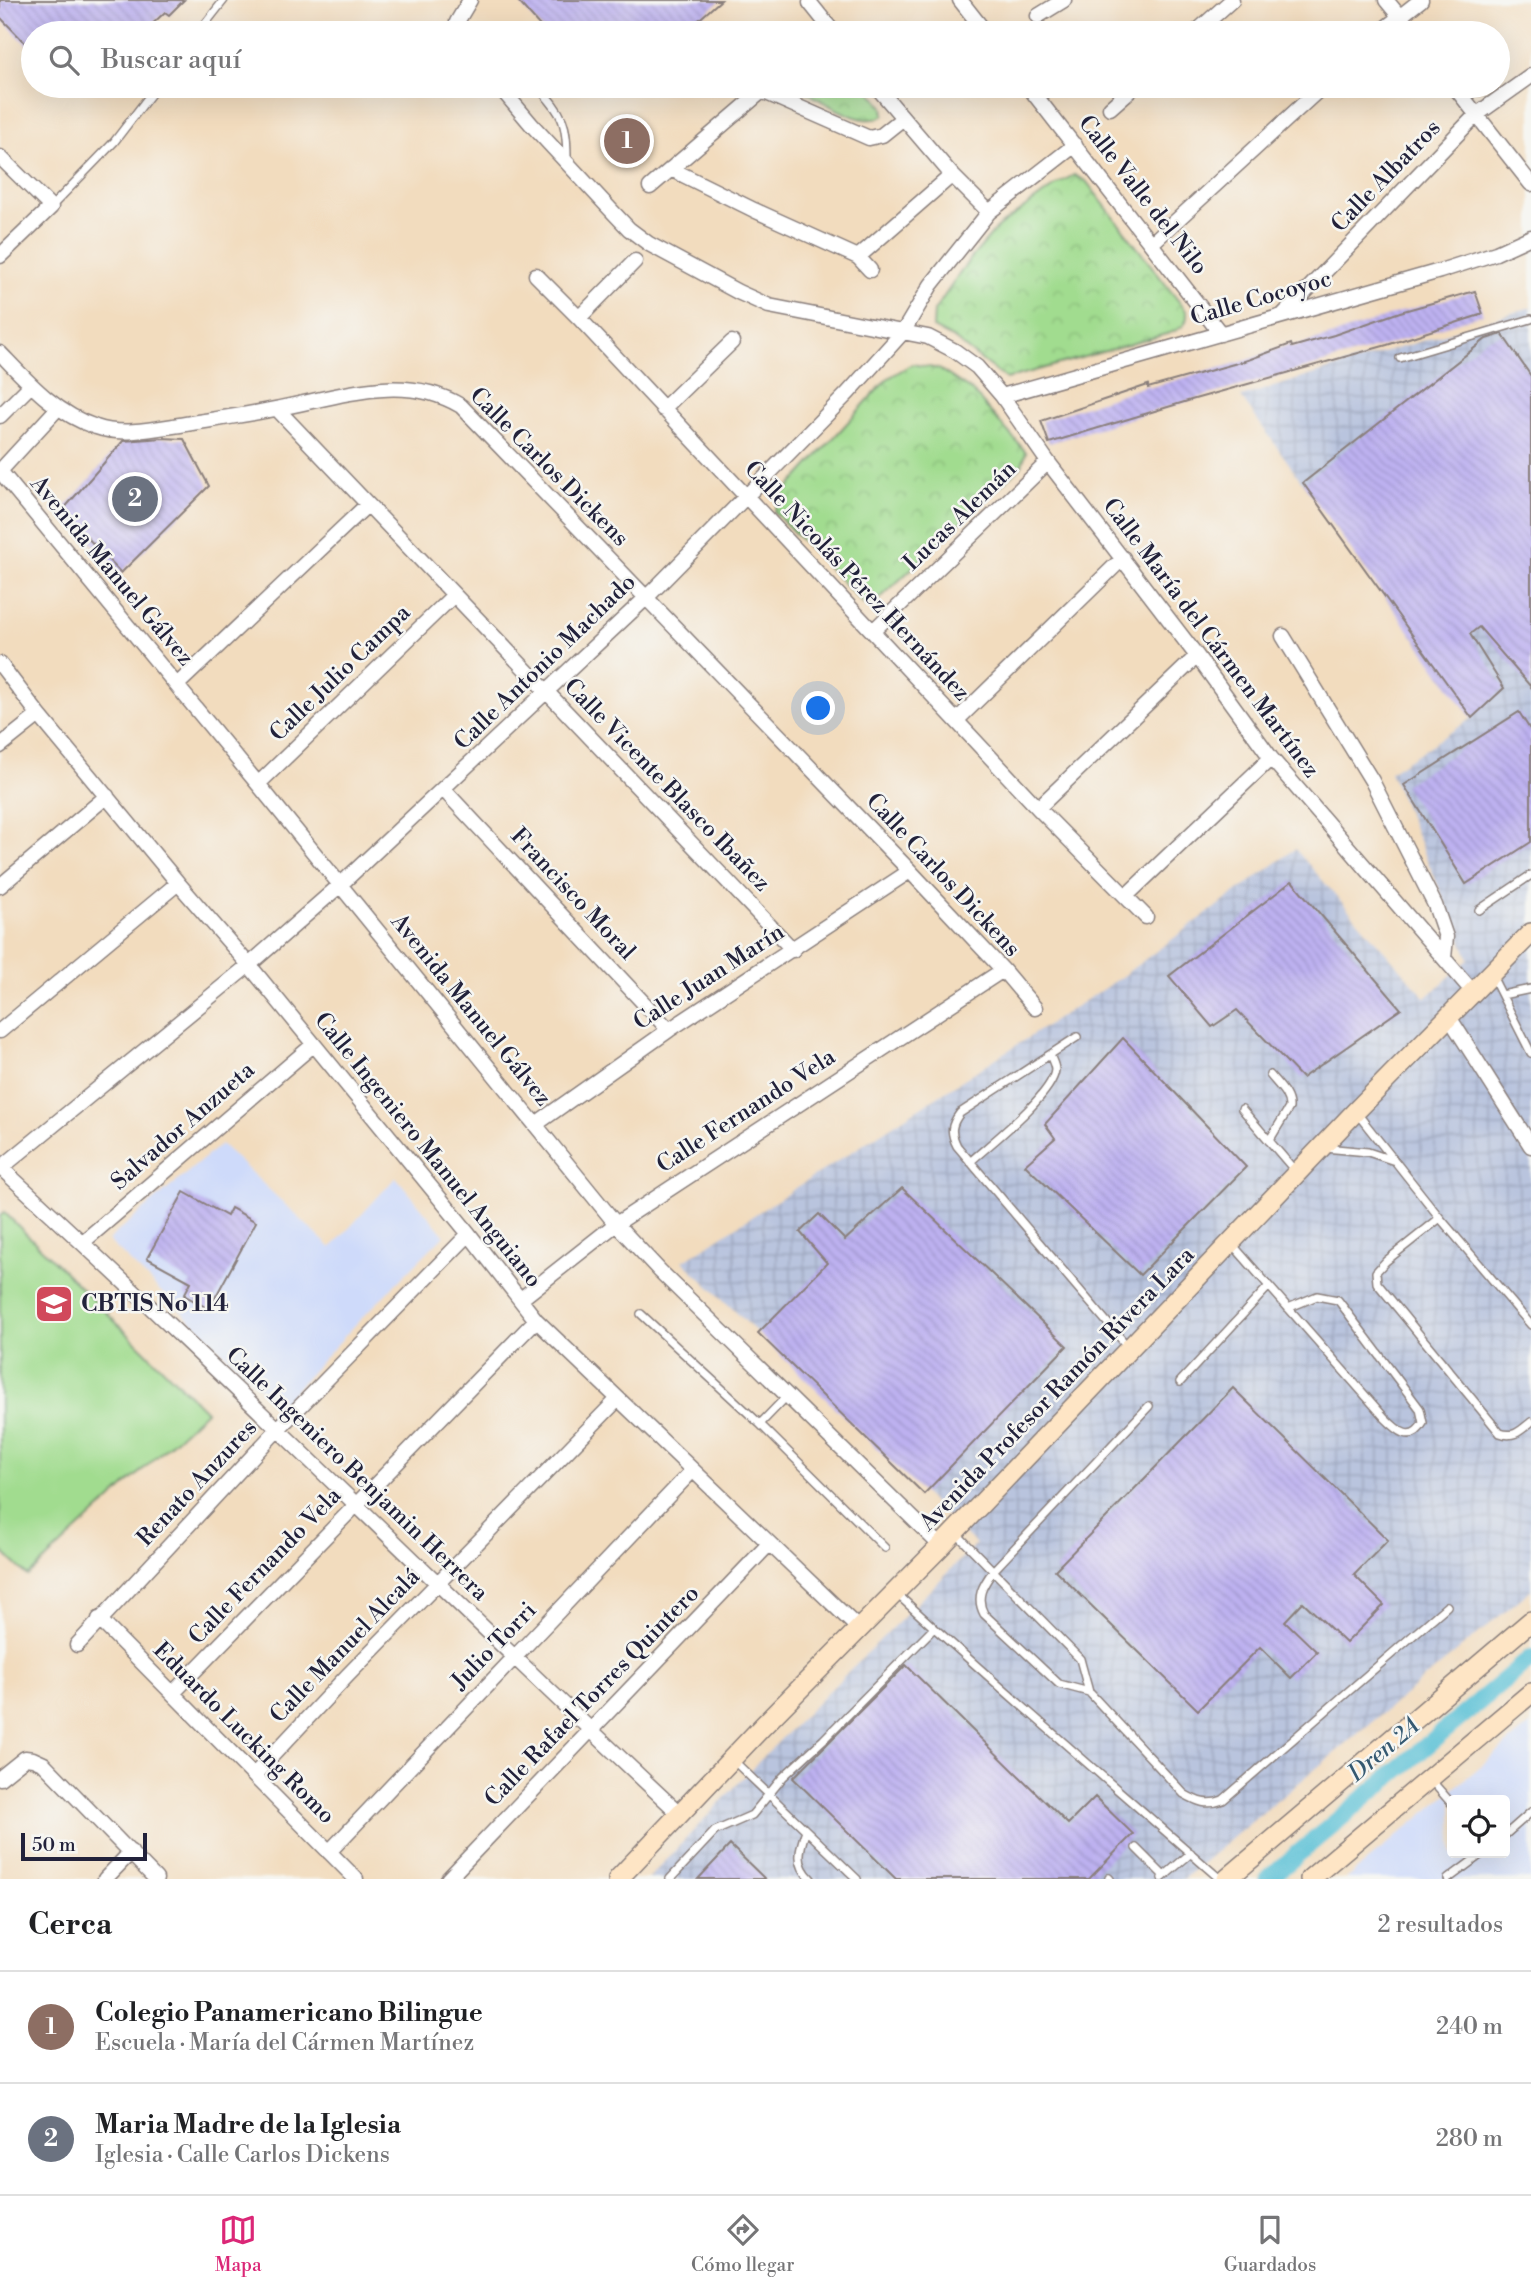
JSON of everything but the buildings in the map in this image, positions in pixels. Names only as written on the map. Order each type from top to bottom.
[{"type":"main road","name":"Avenida Profesor Ramón Rivera Lara","points":[[618,1879],[941,1546],[1321,1147],[1531,933]]},
{"type":"main road","points":[[1227,1879],[1531,1621]]},
{"type":"main road","points":[[1310,1879],[1531,1693]]},
{"type":"street","points":[[458,21],[470,0]]},
{"type":"street","points":[[960,0],[977,21]]},
{"type":"street","points":[[1038,16],[1064,0]]},
{"type":"street","points":[[1385,0],[1403,21]]},
{"type":"street","points":[[1393,21],[1421,0]]},
{"type":"street","points":[[1207,21],[1227,2]]},
{"type":"street","points":[[810,3],[822,21]]},
{"type":"street","name":"Calle Albatros","points":[[1510,91],[1531,76]]},
{"type":"street","name":"Calle María del Cármen Martínez","points":[[510,98],[629,229],[649,244],[769,306],[928,337],[955,351],[977,367],[1002,396],[1048,462],[1197,656],[1271,758],[1473,992]]},
{"type":"street","points":[[650,187],[753,98]]},
{"type":"street","points":[[786,98],[869,138],[882,135],[902,119]]},
{"type":"street","points":[[885,98],[952,175],[989,212]]},
{"type":"street","name":"Calle Valle del Nilo","points":[[1038,98],[1221,334]]},
{"type":"street","points":[[1110,108],[1121,98]]},
{"type":"street","points":[[1152,243],[1309,98]]},
{"type":"street","points":[[1463,98],[1531,184]]},
{"type":"street","name":"Calle Albatros","points":[[1281,316],[1476,115],[1500,98]]},
{"type":"street","name":"Calle Antonio Machado","points":[[1,1168],[249,965],[339,886],[647,597],[903,332],[931,285],[989,212],[1075,145]]},
{"type":"street","points":[[0,157],[51,207],[0,256]]},
{"type":"street","points":[[671,169],[858,257],[870,270]]},
{"type":"street","points":[[858,257],[952,175]]},
{"type":"street","name":"Calle Cocoyoc","points":[[1002,396],[1485,257],[1531,237]]},
{"type":"street","points":[[579,318],[635,261]]},
{"type":"street","name":"Calle Nicolás Pérez Hernández","points":[[536,275],[1038,808],[1146,917]]},
{"type":"street","points":[[663,409],[733,342]]},
{"type":"street","name":"Calle Carlos Dickens","points":[[0,353],[58,408],[97,428],[134,431],[276,409],[380,388],[407,388],[447,398],[461,406],[910,872],[1003,970],[1035,1008]]},
{"type":"street","points":[[0,416],[31,385]]},
{"type":"street","points":[[0,471],[58,408]]},
{"type":"street","name":"Calle Vicente Blasco Ibañez","points":[[276,409],[793,950]]},
{"type":"street","name":"Lucas Alemán","points":[[873,631],[1048,462]]},
{"type":"street","name":"Avenida Manuel Gálvez","points":[[0,471],[616,1224],[660,1271],[941,1546]]},
{"type":"street","points":[[177,685],[367,505]]},
{"type":"street","points":[[957,720],[1123,558]]},
{"type":"street","name":"Calle Julio Campa","points":[[258,784],[453,596]]},
{"type":"street","points":[[1283,636],[1372,780],[1435,905],[1446,937],[1444,958]]},
{"type":"street","points":[[1038,808],[1197,656]]},
{"type":"street","name":"Calle Ingeniero Manuel Anguiano","points":[[0,664],[39,715],[470,1234],[537,1320],[859,1629]]},
{"type":"street","points":[[0,746],[39,715]]},
{"type":"street","points":[[1126,896],[1271,758]]},
{"type":"street","name":"Francisco Moral","points":[[444,790],[669,1030]]},
{"type":"street","points":[[0,886],[107,796]]},
{"type":"street","name":"Calle Juan Marín","points":[[536,1124],[669,1030],[910,872]]},
{"type":"street","points":[[0,1031],[178,883]]},
{"type":"street","name":"Calle Fernando Vela","points":[[521,1299],[616,1224],[1003,970]]},
{"type":"street","points":[[1449,1017],[1531,1146]]},
{"type":"street","name":"Salvador Anzueta","points":[[83,1242],[313,1045]]},
{"type":"street","name":"Calle Ingeniero Benjamin Herrera","points":[[1,1168],[83,1242],[680,1814]]},
{"type":"street","name":"Renato Anzures","points":[[77,1645],[278,1429],[470,1234]]},
{"type":"street","name":"Calle Fernando Vela","points":[[173,1693],[537,1320]]},
{"type":"street","name":"Calle Manuel Alcalá","points":[[254,1775],[618,1399]]},
{"type":"street","name":"Julio Torri","points":[[329,1852],[692,1471]]},
{"type":"street","name":"Calle Rafael Torres Quintero","points":[[448,1879],[769,1544]]},
{"type":"street","name":"Eduardo Lucking Romo","points":[[99,1619],[356,1879]]},
{"type":"street","points":[[0,1778],[25,1758],[44,1765],[156,1879]]},
{"type":"street","points":[[105,1879],[131,1852]]},
{"type":"lane","points":[[207,21],[224,0]]},
{"type":"lane","points":[[51,207],[114,142],[148,98]]},
{"type":"lane","points":[[548,98],[557,107],[563,120],[567,138],[567,163]]},
{"type":"lane","points":[[1400,358],[1531,319]]},
{"type":"lane","points":[[1479,910],[1531,874]]},
{"type":"lane","points":[[1491,973],[1531,1053]]},
{"type":"lane","points":[[1502,995],[1531,989]]},
{"type":"lane","points":[[1077,1037],[960,1114],[953,1122],[952,1137],[970,1162],[1128,1348]]},
{"type":"lane","points":[[970,1162],[1044,1094],[1055,1067],[1050,1055]]},
{"type":"lane","points":[[1269,1141],[1290,1103],[1270,1075]]},
{"type":"lane","points":[[1242,1109],[1297,1173]]},
{"type":"lane","points":[[1356,1111],[1440,1218],[1531,1325]]},
{"type":"lane","points":[[1321,1147],[1368,1152],[1396,1161]]},
{"type":"lane","points":[[1440,1218],[1379,1268],[1375,1278],[1377,1283],[1500,1433],[1515,1435],[1531,1422]]},
{"type":"lane","points":[[1230,1242],[1288,1308],[1399,1433],[1409,1435],[1419,1431],[1423,1423],[1420,1409],[1338,1300],[1317,1296],[1288,1308]]},
{"type":"lane","points":[[1180,1382],[1269,1286]]},
{"type":"lane","points":[[641,1314],[760,1424],[885,1548]]},
{"type":"lane","points":[[760,1424],[787,1395]]},
{"type":"lane","points":[[1089,1692],[1059,1684],[984,1614],[979,1598],[982,1587],[993,1571],[1149,1406]]},
{"type":"lane","points":[[954,1531],[1080,1659],[1089,1692],[1184,1794],[1196,1802],[1211,1804],[1223,1800],[1447,1606]]},
{"type":"lane","points":[[895,1593],[1057,1740],[1220,1879]]},
{"type":"lane","points":[[670,1879],[715,1831],[746,1819],[758,1808],[768,1794],[934,1628]]},
{"type":"lane","points":[[733,1759],[858,1879]]},
{"type":"lane","points":[[1430,1779],[1447,1798]]},
{"type":"lane","points":[[1510,1831],[1531,1812]]},
{"type":"lane","points":[[806,1830],[799,1850],[799,1864],[811,1879]]},
{"type":"lane","points":[[1136,1848],[1162,1878],[1191,1853]]},
{"type":"lane","points":[[1448,1879],[1476,1858]]},
{"type":"shaded area","points":[[1531,307],[1531,1590],[1183,1879],[648,1879],[763,1757],[976,1544],[683,1261],[1117,980],[1295,849],[1426,998],[1469,959],[1390,772],[1472,718],[1241,397]]},
{"type":"shaded area","points":[[221,1144],[331,1248],[396,1177],[444,1235],[279,1407],[108,1240]]},
{"type":"shaded area","points":[[1531,1724],[1531,1879],[1346,1879]]},
{"type":"green space","points":[[816,98],[876,98],[883,107],[884,115],[876,119],[866,119],[834,108]]},
{"type":"green space","points":[[1074,175],[1086,181],[1187,312],[1185,323],[1170,333],[1006,379],[954,339],[933,328],[934,311],[967,263],[998,227]]},
{"type":"green space","points":[[912,364],[939,369],[972,391],[1026,452],[1022,465],[874,604],[864,604],[774,512],[779,498],[887,379]]},
{"type":"green space","name":"CBTIS No 114","points":[[4,1212],[206,1411],[28,1576],[0,1549],[0,1216]]},
{"type":"waterway","name":"Dren 2A","points":[[1268,1879],[1531,1658]]},
{"type":"place","name":"Colegio Panamericano Bilingue","points":[[627,141]]},
{"type":"place","name":"Maria Madre de la Iglesia","points":[[135,499]]},
{"type":"place","name":"CBTIS No 114","points":[[54,1304]]}]
